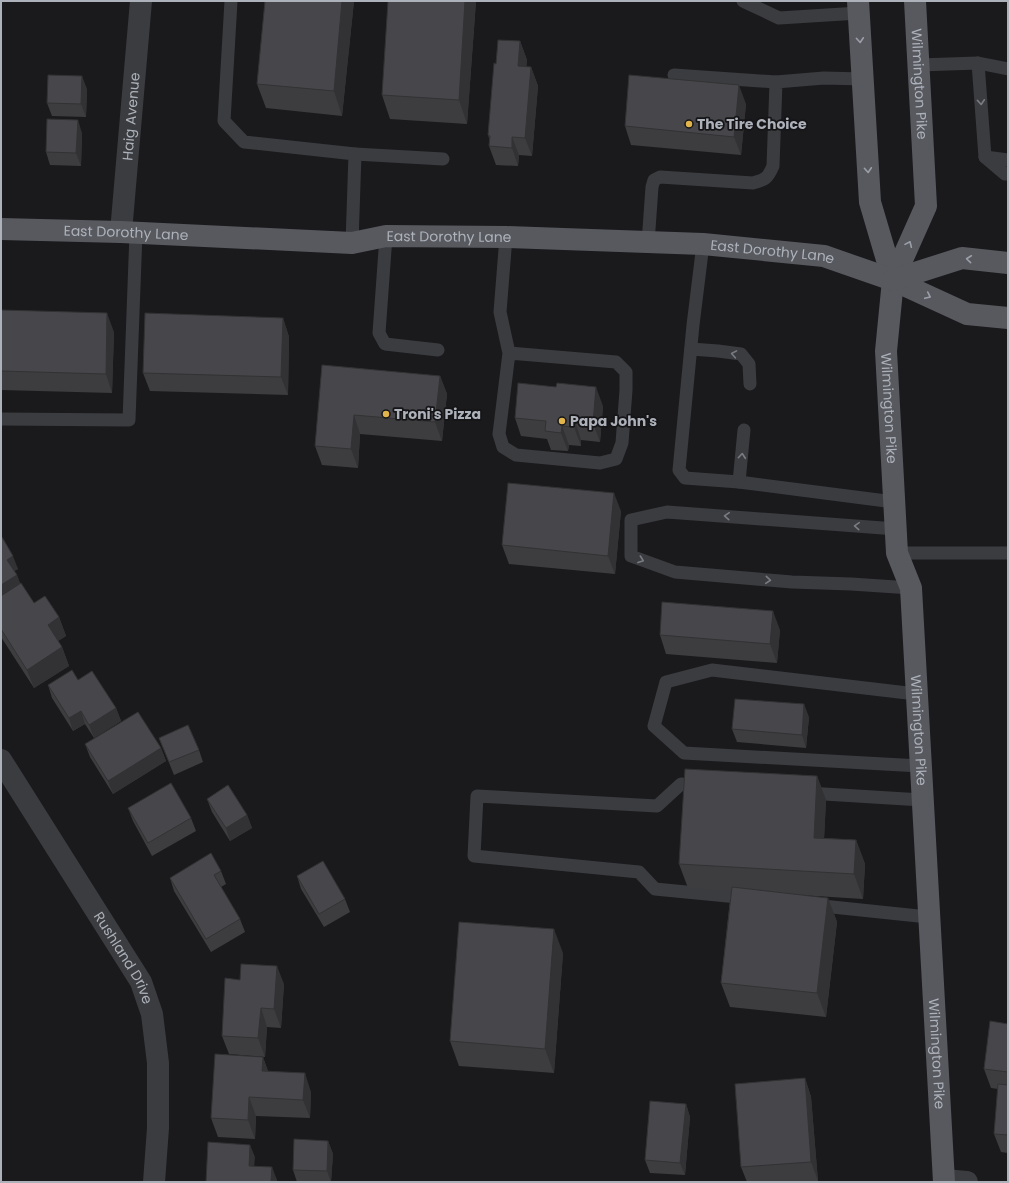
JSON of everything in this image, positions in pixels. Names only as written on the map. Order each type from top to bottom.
[{"type":"main road","name":"Wilmington Pike","points":[[915,1],[926,206],[893,280],[886,351],[897,553],[911,588],[928,917],[944,1181]]},
{"type":"main road","name":"Wilmington Pike","points":[[858,7],[870,202],[893,280]]},
{"type":"main road","name":"East Dorothy Lane","points":[[1,229],[352,243],[386,236],[506,237],[703,244],[824,256],[893,280],[967,314],[1008,318]]},
{"type":"main road","points":[[893,280],[962,258],[1008,263]]},
{"type":"street","name":"Haig Avenue","points":[[129,233],[141,1]]},
{"type":"street","name":"Rushland Drive","points":[[1,760],[141,982],[152,1014],[158,1063],[158,1128],[154,1182]]},
{"type":"street","points":[[944,1181],[967,1182]]},
{"type":"lane","points":[[231,1],[224,121],[244,142],[355,154],[442,159]]},
{"type":"lane","points":[[743,1],[779,18],[858,7]]},
{"type":"lane","points":[[978,63],[984,157],[1005,174],[1008,174]]},
{"type":"lane","points":[[919,65],[978,63],[1008,68]]},
{"type":"lane","points":[[674,75],[776,82],[824,78],[863,79]]},
{"type":"lane","points":[[648,243],[652,187],[654,180],[660,177],[753,183],[763,181],[769,175],[772,166],[776,82]]},
{"type":"lane","points":[[352,243],[355,154]]},
{"type":"lane","points":[[984,157],[1008,160]]},
{"type":"lane","points":[[1,419],[128,420],[129,233]]},
{"type":"lane","points":[[386,236],[379,333],[385,344],[438,350]]},
{"type":"lane","points":[[506,237],[500,312],[509,353],[499,434],[503,447],[516,455],[600,463],[616,459],[622,443],[626,390],[626,372],[616,362],[509,353]]},
{"type":"lane","points":[[703,244],[678,470],[685,478],[739,482],[894,502]]},
{"type":"lane","points":[[691,349],[741,354],[749,364],[750,384]]},
{"type":"lane","points":[[739,482],[744,430]]},
{"type":"lane","points":[[896,529],[666,512],[631,520],[631,556],[675,572],[792,582],[911,588]]},
{"type":"lane","points":[[897,553],[1008,553]]},
{"type":"lane","points":[[916,694],[712,670],[666,682],[654,726],[684,753],[920,766]]},
{"type":"lane","points":[[712,787],[681,784],[657,806],[477,796],[474,856],[639,872],[655,889],[764,900]]},
{"type":"lane","points":[[798,793],[922,800]]},
{"type":"lane","points":[[802,904],[928,917]]},
{"type":"building","points":[[265,1],[342,1],[334,91],[257,84]]},
{"type":"building","points":[[388,1],[465,1],[459,100],[382,95]]},
{"type":"building","points":[[498,40],[520,41],[518,66],[531,67],[525,138],[512,137],[512,148],[489,146],[490,136],[488,135],[494,63],[496,64]]},
{"type":"building","points":[[48,75],[82,76],[81,104],[47,103]]},
{"type":"building","name":"The Tire Choice","points":[[629,75],[739,85],[734,137],[625,126]]},
{"type":"building","points":[[47,119],[78,120],[76,153],[46,152]]},
{"type":"building","points":[[1,310],[107,313],[106,374],[1,371]]},
{"type":"building","points":[[145,313],[283,318],[281,377],[143,373]]},
{"type":"building","name":"Troni's Pizza","points":[[322,365],[440,376],[435,422],[354,415],[351,449],[315,446]]},
{"type":"building","points":[[518,383],[556,387],[557,383],[596,387],[593,423],[575,421],[574,427],[562,426],[561,433],[545,431],[546,421],[515,418]]},
{"type":"building","points":[[508,483],[614,493],[608,556],[502,545]]},
{"type":"building","points":[[2,537],[13,556],[7,560],[17,575],[1,585],[1,538]]},
{"type":"building","points":[[21,583],[34,603],[45,596],[59,617],[48,625],[62,647],[27,670],[1,629],[1,596]]},
{"type":"building","points":[[662,602],[773,611],[770,644],[660,635]]},
{"type":"building","points":[[72,670],[78,680],[92,671],[116,708],[89,725],[81,711],[69,718],[48,685]]},
{"type":"building","points":[[735,699],[804,704],[802,735],[732,729]]},
{"type":"building","points":[[138,712],[161,748],[108,781],[85,744]]},
{"type":"building","points":[[188,725],[199,750],[169,762],[159,738]]},
{"type":"building","points":[[685,769],[817,776],[814,838],[856,840],[854,874],[679,864]]},
{"type":"building","points":[[171,783],[191,818],[148,843],[128,808]]},
{"type":"building","points":[[228,785],[247,815],[226,828],[207,799]]},
{"type":"building","points":[[211,853],[221,871],[214,875],[240,919],[206,939],[170,878]]},
{"type":"building","points":[[323,861],[345,899],[319,914],[297,876]]},
{"type":"building","points":[[732,887],[828,898],[817,993],[721,983]]},
{"type":"building","points":[[459,922],[554,929],[545,1049],[450,1041]]},
{"type":"building","points":[[241,964],[277,966],[274,1009],[261,1008],[258,1038],[222,1036],[225,978],[240,980]]},
{"type":"building","points":[[990,1021],[1008,1024],[1008,1072],[984,1069]]},
{"type":"building","points":[[215,1054],[263,1057],[262,1071],[305,1073],[303,1100],[249,1097],[248,1120],[211,1118]]},
{"type":"building","points":[[805,1078],[811,1162],[741,1167],[735,1084]]},
{"type":"building","points":[[998,1084],[1008,1085],[1008,1135],[994,1134]]},
{"type":"building","points":[[650,1101],[686,1104],[680,1163],[645,1160]]},
{"type":"building","points":[[294,1139],[328,1141],[327,1171],[293,1170]]},
{"type":"building","points":[[208,1142],[250,1145],[249,1166],[272,1167],[271,1182],[206,1182]]},
{"type":"place","name":"The Tire Choice","points":[[689,124]]},
{"type":"place","name":"Troni's Pizza","points":[[386,414]]},
{"type":"place","name":"Papa John's","points":[[562,421]]}]
